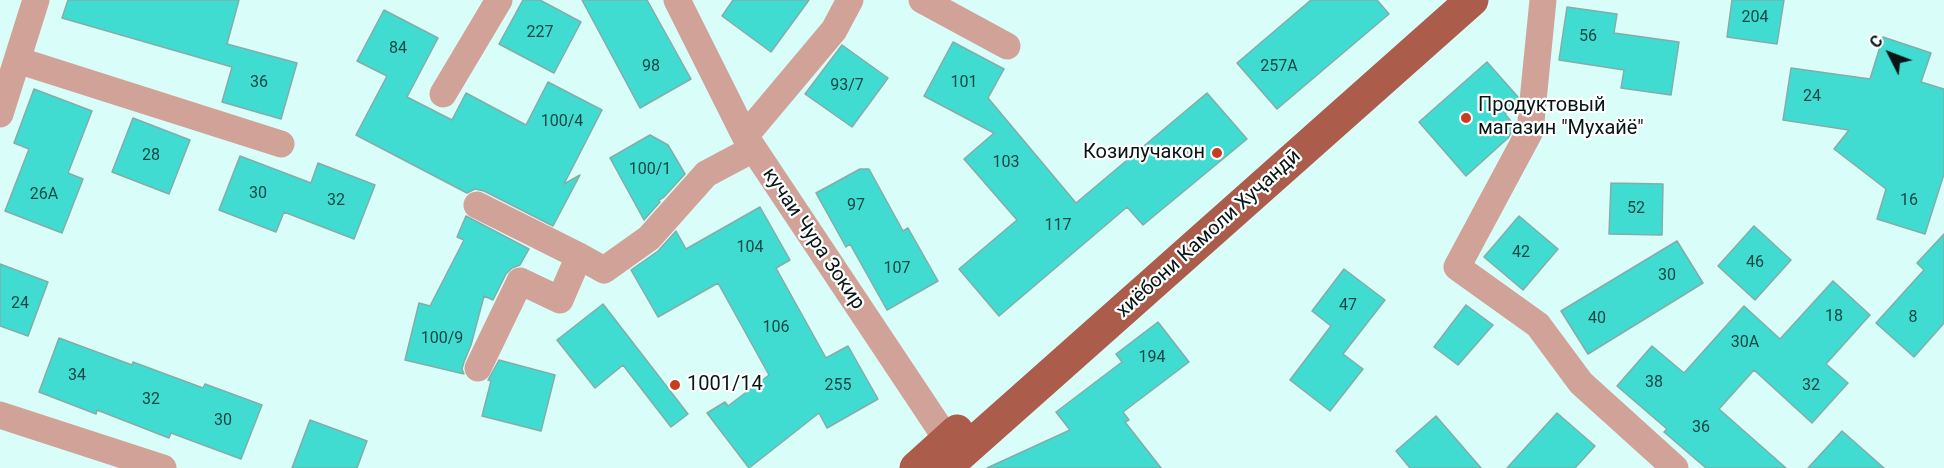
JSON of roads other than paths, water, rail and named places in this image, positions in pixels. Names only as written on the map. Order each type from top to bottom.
[{"type":"main road","name":"хиёбони Камоли Хуҷандӣ","points":[[953,458],[1443,0]]},
{"type":"main road","name":"хиёбони Камоли Хуҷандӣ","points":[[916,468],[953,458],[1472,0]]},
{"type":"street","points":[[0,114],[36,0]]},
{"type":"street","points":[[443,94],[499,0]]},
{"type":"street","name":"кучаи Чура Зокир","points":[[677,0],[749,142],[953,458]]},
{"type":"street","points":[[477,205],[604,270],[649,238],[706,174],[749,142],[834,30],[850,0]]},
{"type":"street","points":[[922,0],[1007,46]]},
{"type":"street","points":[[1543,0],[1530,132],[1457,267],[1538,326],[1581,383],[1675,468]]},
{"type":"street","points":[[17,60],[281,144]]},
{"type":"street","points":[[478,368],[520,281],[560,300],[579,256]]},
{"type":"street","points":[[0,415],[163,468]]},
{"type":"place","name":"Продуктовый магазин \"Мухайё\"","points":[[1466,118]]},
{"type":"place","name":"Козилучакон","points":[[1217,153]]},
{"type":"place","name":"1001/14","points":[[675,385]]}]
